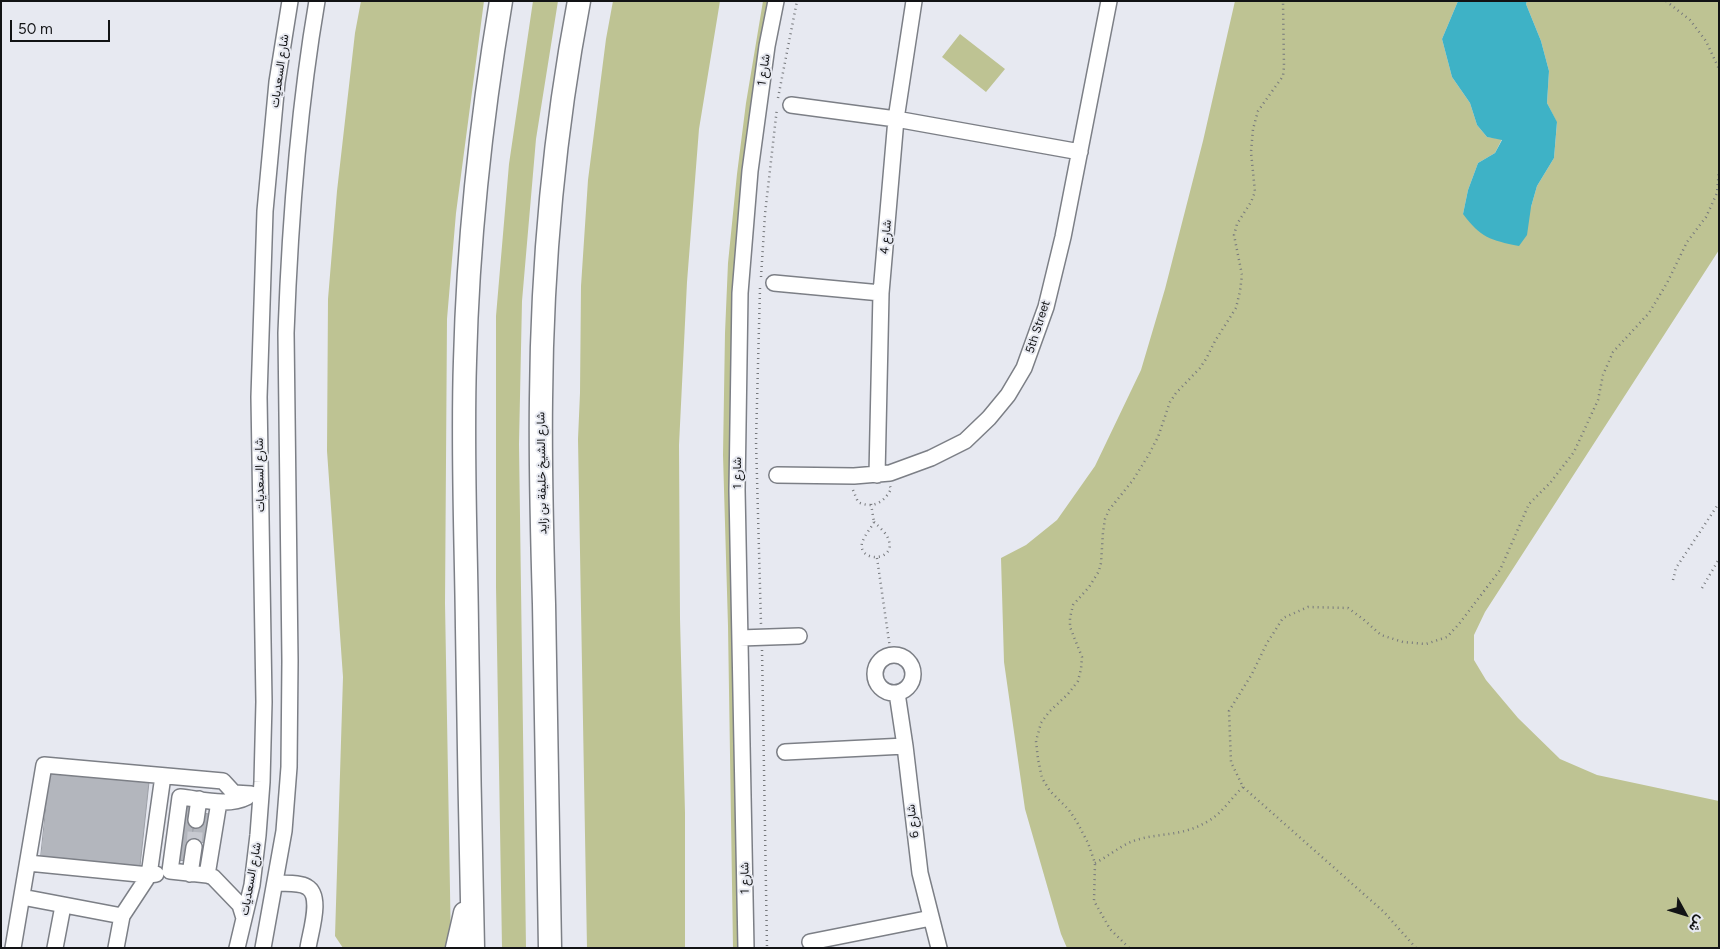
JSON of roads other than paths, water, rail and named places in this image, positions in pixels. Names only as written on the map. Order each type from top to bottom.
[{"type":"highway","points":[[474,948],[465,496],[465,363],[470,258],[477,171],[485,101],[501,1]]},
{"type":"highway","name":"شارع الشيخ خليفة بن زايد","points":[[550,948],[541,472],[542,335],[549,227],[566,82],[579,1]]},
{"type":"highway","points":[[457,948],[464,914],[472,893]]},
{"type":"street","name":"شارع السعديات","points":[[237,948],[252,885],[262,782],[264,672],[259,397],[265,211],[277,82],[290,1]]},
{"type":"street","name":"شارع السعديات","points":[[263,948],[284,831],[290,767],[286,333],[298,148],[308,54],[317,1]]},
{"type":"street","name":"شارع 1","points":[[746,948],[737,490],[740,294],[750,171],[767,46],[776,1]]},
{"type":"street","name":"شارع 4","points":[[883,478],[881,293],[896,120],[914,1]]},
{"type":"street","name":"5th Street","points":[[777,475],[883,478],[890,473],[931,458],[965,441],[990,418],[1008,395],[1024,368],[1046,307],[1063,237],[1110,1]]},
{"type":"street","points":[[791,105],[896,120],[1080,152]]},
{"type":"street","points":[[774,283],[881,293]]},
{"type":"street","points":[[740,638],[799,636]]},
{"type":"street","points":[[891,655],[903,656],[908,660],[914,671],[912,683],[908,688],[897,693],[884,690],[879,686],[875,674],[884,657],[891,655]]},
{"type":"street","name":"شارع 6","points":[[897,693],[920,873],[939,948]]},
{"type":"street","points":[[785,752],[905,746]]},
{"type":"street","points":[[13,948],[44,765],[223,781],[234,793],[251,794]]},
{"type":"street","points":[[116,948],[122,916],[149,875],[163,776]]},
{"type":"street","points":[[170,871],[180,797],[219,802],[237,801],[251,794],[262,782]]},
{"type":"street","points":[[196,820],[199,799]]},
{"type":"street","points":[[207,875],[219,802]]},
{"type":"street","points":[[190,874],[194,847]]},
{"type":"street","points":[[28,863],[149,875],[170,871],[207,875],[213,877],[240,905],[244,918]]},
{"type":"street","points":[[276,883],[304,886],[314,894],[316,902],[313,946]]},
{"type":"street","points":[[22,898],[122,916]]},
{"type":"street","points":[[55,948],[63,906]]},
{"type":"street","points":[[810,942],[930,918]]},
{"type":"water","points":[[1458,1],[1527,1],[1526,4],[1541,41],[1549,71],[1547,103],[1557,122],[1554,158],[1537,186],[1531,207],[1527,235],[1519,246],[1487,237],[1475,228],[1463,214],[1468,190],[1478,163],[1495,153],[1502,140],[1487,137],[1477,125],[1470,103],[1452,77],[1442,39]]},
{"type":"tunnel","points":[[194,847],[196,820]]}]
